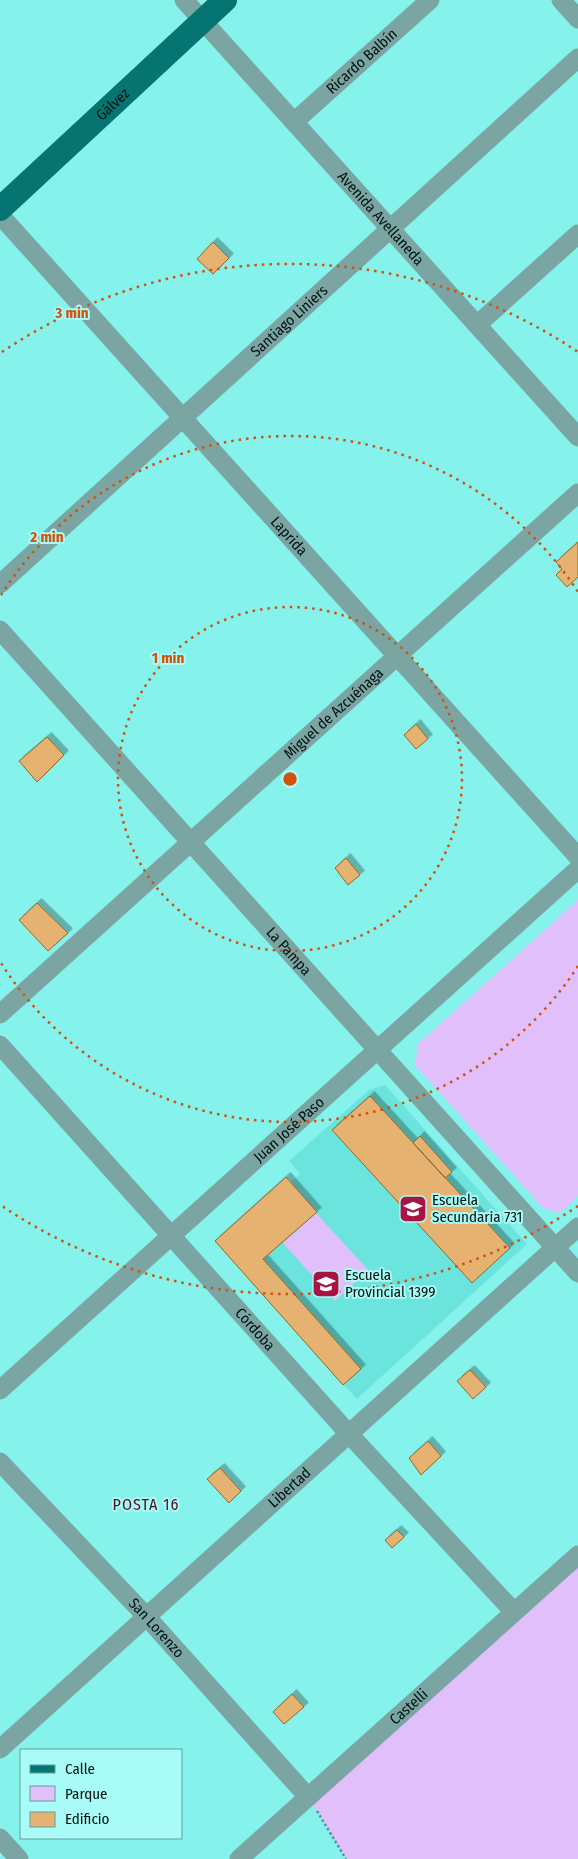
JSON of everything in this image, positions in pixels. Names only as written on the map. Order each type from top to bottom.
[{"type":"main road","name":"Gálvez","points":[[0,209],[225,0]]},
{"type":"street","name":"Avenida Avellaneda","points":[[184,0],[578,437]]},
{"type":"street","name":"Ricardo Balbín","points":[[294,122],[430,0]]},
{"type":"street","points":[[561,0],[578,19]]},
{"type":"street","name":"Santiago Liniers","points":[[0,584],[578,58]]},
{"type":"street","name":"Laprida","points":[[0,215],[578,857]]},
{"type":"street","points":[[477,325],[578,234]]},
{"type":"street","name":"Miguel de Azcuénaga","points":[[0,1014],[578,492]]},
{"type":"street","name":"La Pampa","points":[[0,630],[578,1273]]},
{"type":"street","name":"Juan José Paso","points":[[0,1390],[578,869]]},
{"type":"street","name":"Córdoba","points":[[0,1046],[349,1434],[514,1612]]},
{"type":"street","name":"Libertad","points":[[0,1748],[578,1227]]},
{"type":"street","name":"San Lorenzo","points":[[0,1462],[146,1616],[308,1797]]},
{"type":"street","name":"Castelli","points":[[239,1859],[578,1555]]},
{"type":"street","points":[[0,1838],[19,1859]]},
{"type":"path","points":[[308,1797],[346,1859]]},
{"type":"shaded area","points":[[385,1085],[527,1244],[357,1399],[215,1241],[286,1177],[290,1182],[300,1174],[289,1161],[369,1090]]},
{"type":"green space","points":[[578,900],[578,1196],[560,1213],[543,1208],[415,1065],[418,1044]]},
{"type":"green space","points":[[316,1213],[368,1270],[335,1301],[283,1243]]},
{"type":"green space","points":[[578,1555],[578,1859],[346,1859],[308,1797]]},
{"type":"building","points":[[213,242],[229,258],[213,274],[197,259]]},
{"type":"building","points":[[578,542],[578,577],[567,587],[556,575],[562,569],[556,562]]},
{"type":"building","points":[[416,724],[428,739],[416,749],[404,735]]},
{"type":"building","points":[[47,737],[64,755],[37,782],[19,761]]},
{"type":"building","points":[[346,858],[360,875],[348,885],[335,868]]},
{"type":"building","points":[[37,903],[68,933],[48,951],[19,920]]},
{"type":"building","points":[[370,1096],[510,1248],[472,1283],[332,1130]]},
{"type":"building","points":[[420,1136],[452,1172],[445,1178],[413,1143]]},
{"type":"building","points":[[286,1177],[317,1212],[263,1259],[361,1369],[343,1385],[215,1241]]},
{"type":"building","points":[[470,1370],[486,1387],[473,1399],[457,1381]]},
{"type":"building","points":[[428,1441],[441,1456],[421,1475],[409,1458]]},
{"type":"building","points":[[220,1468],[241,1491],[229,1503],[207,1479]]},
{"type":"building","points":[[397,1530],[404,1537],[392,1548],[385,1540]]},
{"type":"building","points":[[292,1694],[304,1707],[284,1724],[273,1712]]},
{"type":"place","name":"Escuela Secundaria 731","points":[[413,1209]]},
{"type":"place","name":"Escuela Provincial 1399","points":[[326,1284]]},
{"type":"district","name":"POSTA 16","points":[[146,1504]]}]
